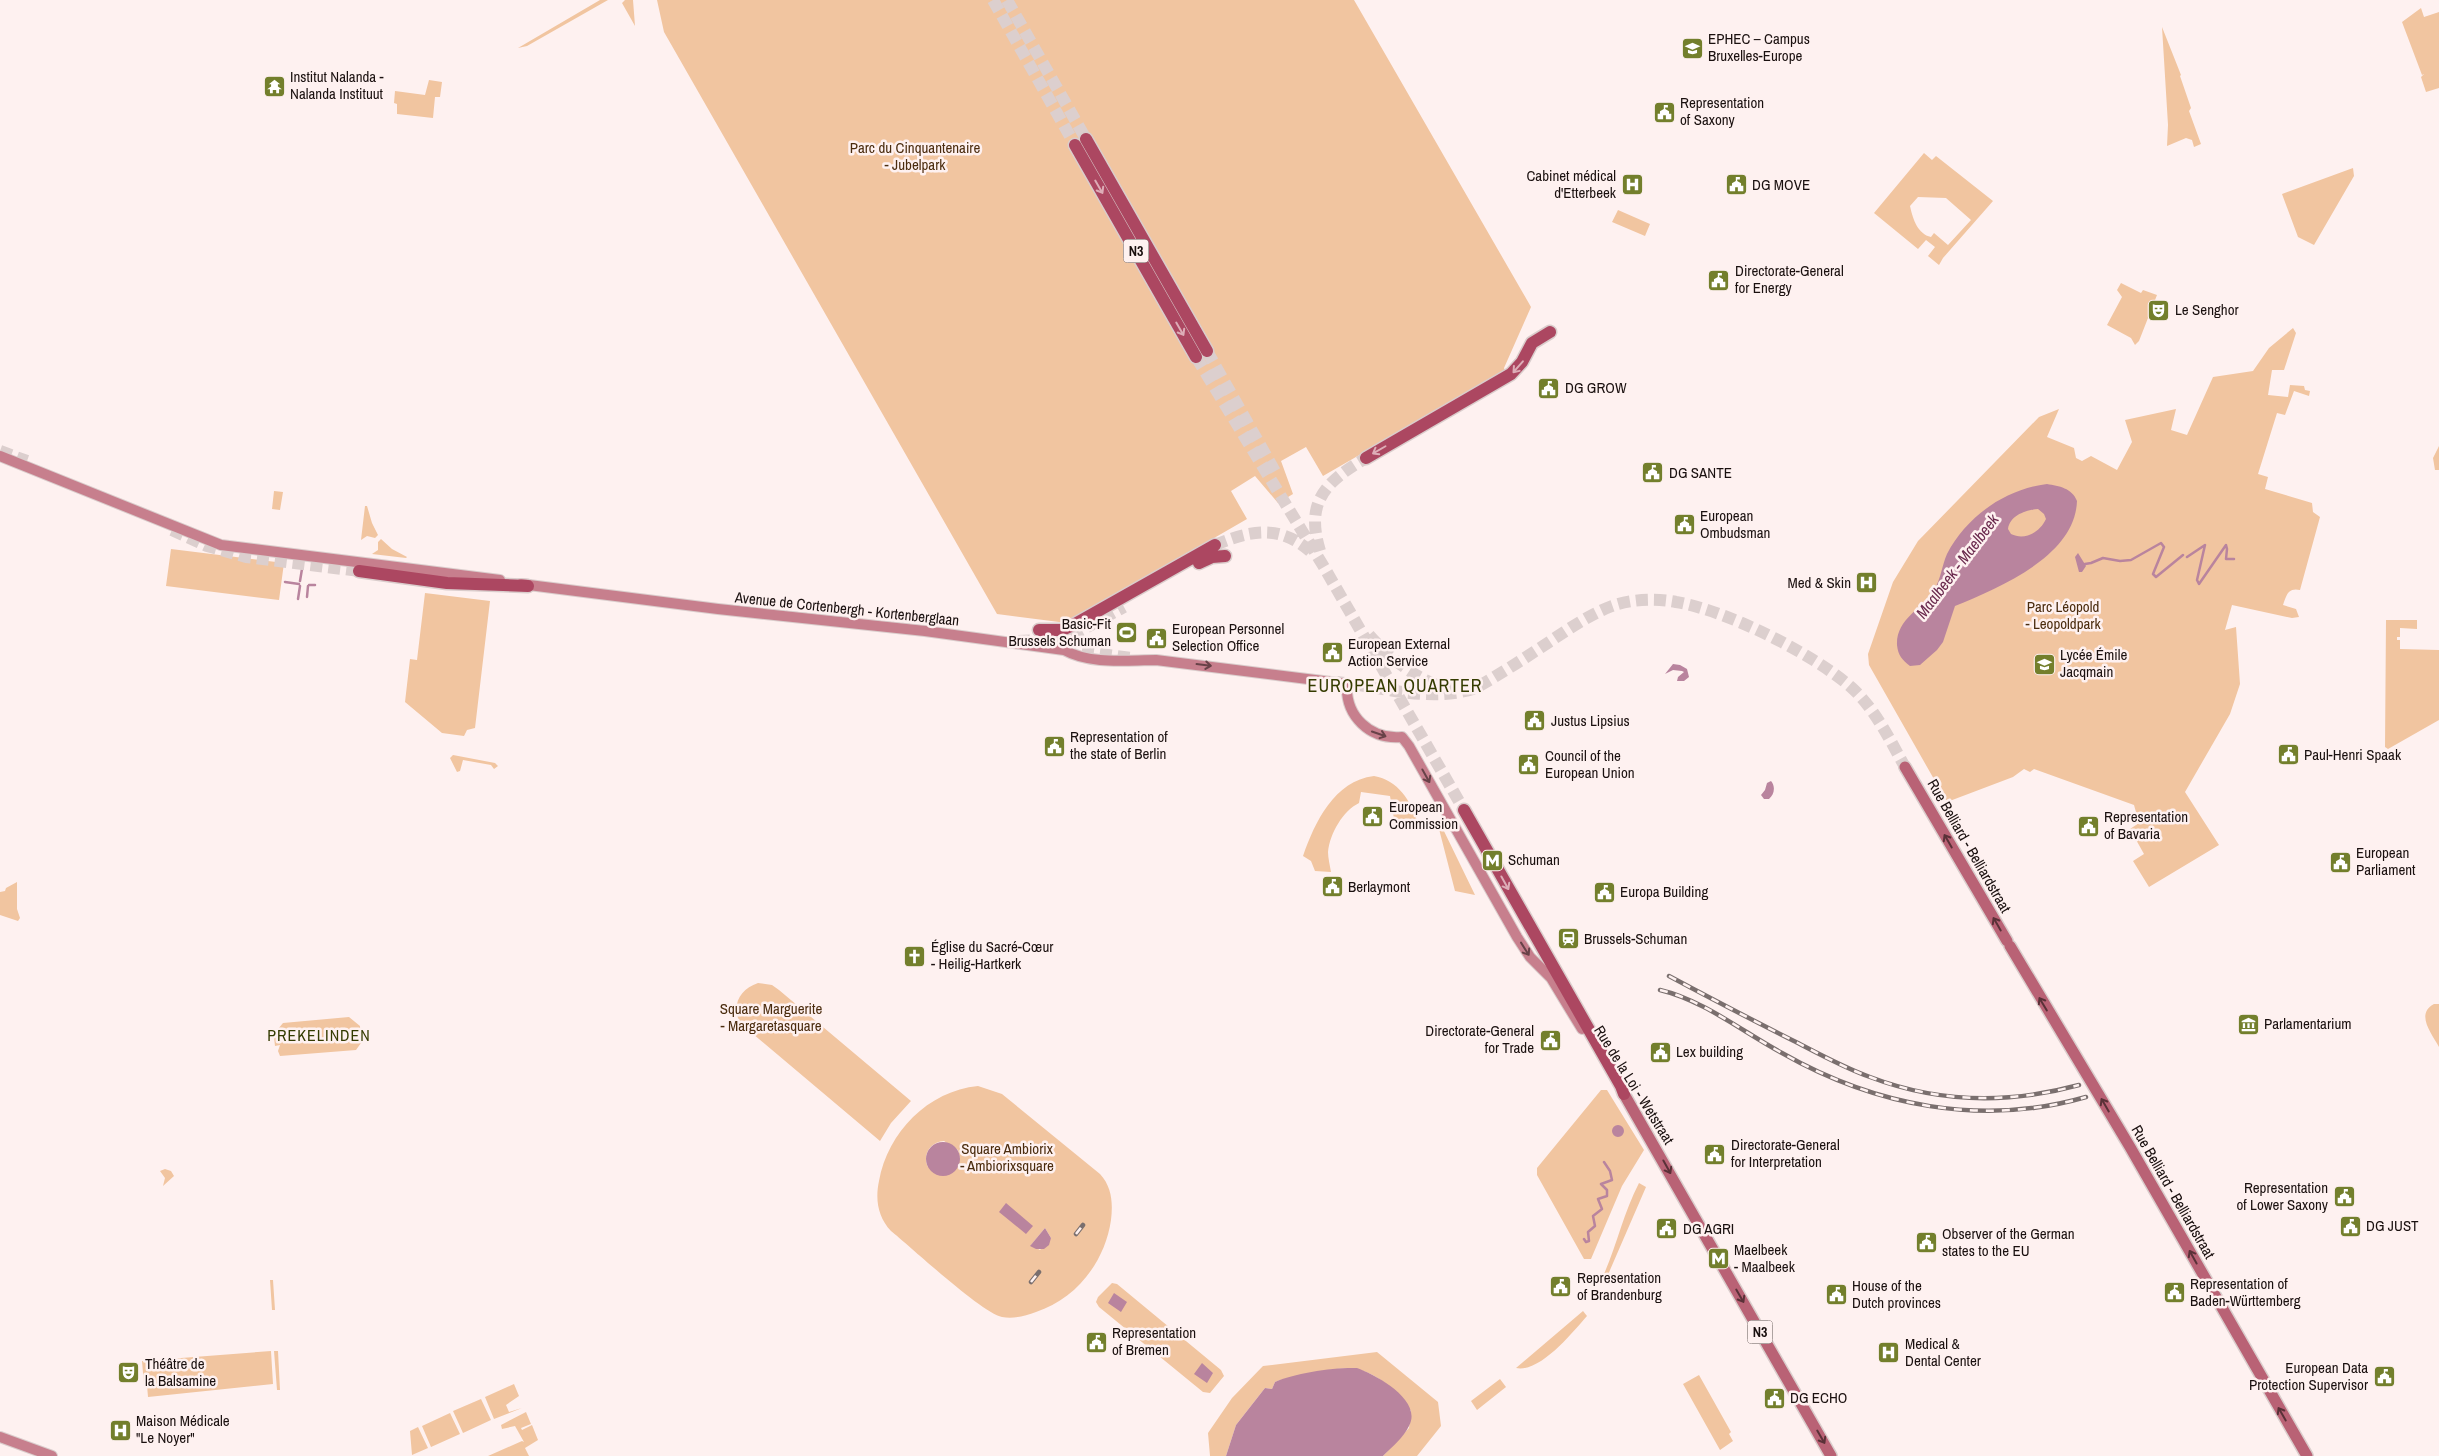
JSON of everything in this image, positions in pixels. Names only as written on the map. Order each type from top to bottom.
[{"type":"highway","name":"N3","points":[[1081,142],[1201,354]]},
{"type":"highway","points":[[1366,458],[1511,374],[1522,362],[1532,344],[1550,332]]},
{"type":"highway","points":[[1039,630],[1062,630],[1075,624],[1216,545]]},
{"type":"highway","points":[[1124,607],[1212,557],[1225,556]]},
{"type":"highway","points":[[359,571],[447,583],[528,586]]},
{"type":"highway","points":[[1464,810],[1624,1094]]},
{"type":"main road","name":"Avenue de Cortenbergh - Kortenberglaan","points":[[2,455],[221,545],[511,581],[528,586],[957,636],[1064,650],[1072,655],[1094,658],[1129,662],[1156,660],[1346,684],[1349,705],[1359,722],[1376,734],[1402,737]]},
{"type":"main road","name":"Rue de la Loi - Wetstraat","points":[[1402,737],[1517,937],[1530,957],[1551,978],[1616,1088],[1624,1094],[1644,1126],[1831,1456]]},
{"type":"main road","name":"Rue Belliard - Belliardstraat","points":[[1905,767],[2008,944],[2121,1131],[2307,1456]]},
{"type":"main road","points":[[0,1437],[52,1456]]},
{"type":"green space","points":[[600,0],[608,0],[527,46],[518,48]]},
{"type":"green space","points":[[625,0],[633,0],[635,26],[622,3]]},
{"type":"green space","name":"Parc du Cinquantenaire - Jubelpark","points":[[657,0],[1354,0],[1531,307],[1504,368],[1505,371],[1323,476],[1306,447],[1281,461],[1293,494],[1278,503],[1255,476],[1231,491],[1247,519],[1067,623],[997,614],[664,32]],"holes":[[[1092,136],[1212,347],[1192,359],[1075,145]]]},
{"type":"green space","points":[[2421,8],[2424,17],[2439,12],[2439,88],[2426,92],[2421,77],[2424,74],[2422,75],[2402,22]]},
{"type":"green space","points":[[2162,27],[2181,75],[2191,108],[2189,111],[2201,144],[2194,147],[2192,140],[2186,138],[2167,146],[2168,125]]},
{"type":"green space","points":[[429,80],[442,82],[440,97],[435,97],[433,118],[397,114],[397,104],[394,103],[395,91],[425,95]]},
{"type":"green space","points":[[1924,153],[1932,160],[1936,156],[1993,201],[1939,265],[1928,256],[1935,247],[1926,240],[1918,249],[1874,213]],"holes":[[[1918,197],[1946,198],[1971,220],[1948,245],[1934,233],[1931,237],[1919,230],[1910,206]]]},
{"type":"green space","points":[[2353,168],[2354,176],[2314,245],[2298,237],[2282,194]]},
{"type":"green space","points":[[1618,210],[1650,224],[1645,236],[1612,222]]},
{"type":"green space","points":[[2121,283],[2141,293],[2143,290],[2157,295],[2139,341],[2135,345],[2131,338],[2107,325],[2122,297],[2117,290]]},
{"type":"green space","name":"Parc Léopold - Leopoldpark","points":[[2293,328],[2296,333],[2284,370],[2272,370],[2268,395],[2288,397],[2290,385],[2304,386],[2305,390],[2310,391],[2309,396],[2294,391],[2285,415],[2277,413],[2258,474],[2268,477],[2265,489],[2312,503],[2313,512],[2320,517],[2300,590],[2290,591],[2283,605],[2296,609],[2299,617],[2292,618],[2232,605],[2225,630],[2236,627],[2240,684],[2230,714],[2185,792],[2219,845],[2149,887],[2133,861],[2144,854],[2130,829],[2139,823],[2134,805],[2034,769],[2030,772],[2024,769],[2013,777],[1947,802],[1869,665],[1868,654],[1893,582],[1918,541],[2039,417],[2059,409],[2047,437],[2074,448],[2076,458],[2082,461],[2091,456],[2117,470],[2132,442],[2125,420],[2176,409],[2171,430],[2187,435],[2213,377],[2253,371],[2269,348]]},
{"type":"green space","points":[[2439,446],[2439,470],[2435,470],[2433,458]]},
{"type":"green space","points":[[274,491],[283,492],[280,510],[272,509]]},
{"type":"green space","points":[[365,506],[367,506],[378,535],[375,538],[367,536],[361,540]]},
{"type":"green space","points":[[381,539],[392,549],[407,557],[372,554],[378,550],[378,542]]},
{"type":"green space","points":[[171,549],[284,563],[279,600],[166,586]]},
{"type":"green space","points":[[425,593],[490,601],[475,728],[467,730],[464,736],[442,733],[405,702],[410,659],[417,660]]},
{"type":"green space","points":[[2386,620],[2417,620],[2417,629],[2400,628],[2400,637],[2397,637],[2397,640],[2400,640],[2400,649],[2439,650],[2439,720],[2388,749],[2385,747]]},
{"type":"green space","points":[[453,755],[495,763],[498,766],[494,769],[491,765],[463,760],[460,771],[457,772],[450,758]]},
{"type":"green space","points":[[1374,776],[1382,778],[1397,787],[1412,807],[1418,823],[1396,830],[1390,796],[1361,792],[1359,803],[1348,811],[1338,823],[1331,837],[1328,852],[1331,872],[1315,871],[1311,861],[1303,856],[1320,817],[1337,795],[1348,786],[1360,779]]},
{"type":"green space","points":[[1442,827],[1475,895],[1455,891],[1439,829]]},
{"type":"green space","points":[[17,882],[17,909],[20,918],[18,921],[0,915],[0,892],[5,891],[6,888]]},
{"type":"green space","name":"Square Marguerite - Margaretasquare","points":[[758,983],[772,985],[779,990],[911,1101],[891,1123],[880,1141],[740,1023],[736,1010],[739,998],[746,989]]},
{"type":"green space","points":[[2434,1004],[2439,1004],[2439,1047],[2425,1019],[2428,1008]]},
{"type":"green space","points":[[349,1017],[360,1026],[361,1043],[356,1050],[280,1056],[278,1051],[280,1045],[275,1046],[273,1029],[278,1029],[283,1023]]},
{"type":"green space","name":"Square Ambiorix - Ambiorixsquare","points":[[978,1086],[1002,1094],[1100,1174],[1109,1190],[1112,1201],[1111,1220],[1108,1235],[1095,1264],[1076,1288],[1064,1298],[1028,1315],[1006,1318],[992,1313],[947,1279],[891,1231],[880,1214],[878,1201],[879,1181],[891,1146],[913,1117],[927,1105],[943,1096]],"holes":[[[944,1141],[958,1150],[960,1158],[928,1167],[926,1158],[929,1150],[935,1144]],[[1045,1228],[1051,1238],[1040,1250],[1031,1245]]]},
{"type":"green space","points":[[1601,1090],[1607,1090],[1644,1150],[1622,1186],[1591,1259],[1584,1259],[1537,1175],[1537,1168]]},
{"type":"green space","points":[[165,1169],[171,1171],[174,1176],[163,1186],[165,1178],[160,1171]]},
{"type":"green space","points":[[1639,1183],[1646,1187],[1607,1277],[1604,1274]]},
{"type":"green space","points":[[270,1280],[273,1280],[275,1310],[272,1310]]},
{"type":"green space","points":[[1112,1283],[1117,1284],[1221,1370],[1224,1376],[1210,1393],[1203,1392],[1099,1307],[1096,1302],[1098,1297]]},
{"type":"green space","points":[[1583,1311],[1587,1316],[1555,1350],[1535,1364],[1525,1368],[1516,1368]]},
{"type":"green space","points":[[271,1351],[273,1384],[148,1397],[147,1385],[144,1385],[142,1361]]},
{"type":"green space","points":[[274,1351],[278,1351],[280,1390],[277,1390]]},
{"type":"green space","points":[[1377,1352],[1438,1402],[1441,1426],[1417,1456],[1383,1456],[1409,1428],[1411,1411],[1395,1392],[1366,1372],[1352,1369],[1337,1369],[1280,1380],[1275,1382],[1272,1389],[1265,1388],[1236,1425],[1226,1456],[1210,1456],[1208,1433],[1232,1398],[1263,1366]]},
{"type":"green space","points":[[1699,1375],[1731,1432],[1729,1434],[1733,1441],[1720,1450],[1683,1384]]},
{"type":"green space","points":[[1500,1379],[1506,1387],[1477,1410],[1471,1401]]},
{"type":"green space","points":[[514,1384],[519,1396],[506,1405],[509,1412],[522,1408],[494,1419],[485,1397]]},
{"type":"green space","points":[[481,1399],[491,1420],[463,1433],[453,1411]]},
{"type":"green space","points":[[526,1412],[531,1424],[521,1428],[522,1430],[532,1425],[538,1440],[525,1448],[529,1456],[488,1456],[522,1441],[524,1442],[515,1426],[502,1429],[501,1425]]},
{"type":"green space","points":[[450,1413],[460,1434],[431,1447],[422,1426]]},
{"type":"green space","points":[[418,1427],[428,1448],[412,1455],[410,1431]]},
{"type":"water","name":"Maalbeek - Maelbeek","points":[[2047,484],[2065,488],[2075,497],[2077,501],[2073,521],[2063,538],[2049,554],[2012,580],[1955,606],[1943,642],[1937,650],[1920,665],[1910,666],[1899,654],[1898,636],[1905,621],[1934,590],[1947,554],[1955,541],[1965,528],[1988,507],[2016,492]],"holes":[[[2038,509],[2044,514],[2046,519],[2040,528],[2027,536],[2016,536],[2011,534],[2008,529],[2009,524],[2019,514]]]},
{"type":"water","points":[[2078,553],[2086,566],[2082,572],[2079,572],[2075,557]]},
{"type":"water","points":[[1673,664],[1687,669],[1689,677],[1684,681],[1677,681],[1678,677],[1684,672],[1673,670],[1665,674]]},
{"type":"water","points":[[1771,781],[1774,786],[1773,793],[1769,799],[1764,799],[1761,795],[1767,783]]},
{"type":"water","points":[[1618,1125],[1624,1131],[1618,1137],[1612,1131]]},
{"type":"water","points":[[943,1142],[950,1143],[955,1147],[959,1152],[959,1166],[955,1171],[950,1175],[943,1176],[936,1175],[931,1171],[927,1166],[926,1159],[927,1152],[931,1147],[936,1143]]},
{"type":"water","points":[[1006,1203],[1033,1226],[1026,1234],[999,1212]]},
{"type":"water","points":[[1045,1228],[1051,1238],[1049,1245],[1044,1249],[1036,1249],[1030,1246]]},
{"type":"water","points":[[1114,1293],[1127,1302],[1121,1312],[1108,1303]]},
{"type":"water","points":[[1202,1363],[1213,1373],[1207,1383],[1194,1374]]},
{"type":"water","points":[[1357,1368],[1375,1376],[1395,1390],[1404,1398],[1412,1416],[1407,1430],[1398,1442],[1383,1456],[1226,1456],[1236,1425],[1265,1388],[1272,1389],[1275,1382],[1303,1373]]},
{"type":"waterway","points":[[2085,564],[2103,558],[2120,561],[2131,560],[2161,543],[2164,547],[2153,574],[2156,577],[2183,555]]},
{"type":"waterway","points":[[2187,557],[2205,545],[2197,580],[2199,584],[2226,545],[2226,559],[2234,559]]},
{"type":"waterway","points":[[300,581],[302,569]]},
{"type":"waterway","points":[[285,582],[299,584]]},
{"type":"waterway","points":[[309,585],[315,585]]},
{"type":"waterway","points":[[298,599],[300,586]]},
{"type":"waterway","points":[[307,597],[308,586]]},
{"type":"waterway","points":[[1584,1239],[1586,1242],[1589,1241],[1588,1232],[1595,1226],[1593,1216],[1602,1209],[1598,1199],[1607,1196],[1607,1190],[1601,1184],[1612,1180],[1610,1171],[1604,1162]]},
{"type":"tunnel","points":[[993,0],[1075,145]]},
{"type":"tunnel","points":[[1007,0],[1086,139]]},
{"type":"tunnel","points":[[1207,351],[1277,475]]},
{"type":"tunnel","points":[[1196,357],[1324,567],[1464,810]]},
{"type":"tunnel","points":[[0,451],[27,461]]},
{"type":"tunnel","points":[[1320,551],[1315,519],[1317,506],[1322,495],[1339,476],[1366,458]]},
{"type":"tunnel","points":[[172,530],[207,546],[246,557],[359,571]]},
{"type":"tunnel","points":[[1215,545],[1241,536],[1265,532],[1289,537],[1312,553]]},
{"type":"tunnel","points":[[1337,682],[1424,694],[1442,694],[1476,688],[1602,610],[1636,601],[1668,601],[1696,607],[1744,624],[1793,648],[1836,675],[1868,705],[1882,725],[1905,767]]},
{"type":"tunnel","points":[[1018,641],[1065,639],[1124,607]]},
{"type":"tunnel","points":[[1369,635],[1408,670],[1432,683],[1456,690]]},
{"type":"tunnel","points":[[1064,649],[1131,658]]},
{"type":"railway","points":[[1669,976],[1833,1061],[1896,1086],[1948,1096],[2000,1098],[2053,1091],[2079,1085]]},
{"type":"railway","points":[[1660,990],[1692,1001],[1723,1017],[1767,1045],[1817,1071],[1854,1086],[1892,1098],[1930,1106],[1969,1110],[2008,1110],[2047,1106],[2086,1097]]},
{"type":"railway","points":[[1076,1234],[1083,1225]]},
{"type":"railway","points":[[1031,1282],[1039,1272]]},
{"type":"place","name":"EPHEC – Campus Bruxelles-Europe","points":[[1692,48]]},
{"type":"place","name":"Institut Nalanda - Nalanda Instituut","points":[[274,86]]},
{"type":"place","name":"Representation of Saxony","points":[[1664,112]]},
{"type":"place","name":"Cabinet médical d'Etterbeek","points":[[1632,185]]},
{"type":"place","name":"DG MOVE","points":[[1736,185]]},
{"type":"place","name":"Directorate-General for Energy","points":[[1719,280]]},
{"type":"place","name":"Le Senghor","points":[[2159,310]]},
{"type":"place","name":"DG GROW","points":[[1549,388]]},
{"type":"place","name":"DG SANTE","points":[[1653,473]]},
{"type":"place","name":"European Ombudsman","points":[[1684,525]]},
{"type":"place","name":"Med & Skin","points":[[1867,583]]},
{"type":"place","name":"Basic-Fit Brussels Schuman","points":[[1127,633]]},
{"type":"place","name":"European Personnel Selection Office","points":[[1156,638]]},
{"type":"place","name":"European External Action Service","points":[[1332,653]]},
{"type":"place","name":"Lycée Émile Jacqmain","points":[[2044,664]]},
{"type":"place","name":"Justus Lipsius","points":[[1535,721]]},
{"type":"place","name":"Representation of the state of Berlin","points":[[1054,746]]},
{"type":"place","name":"Paul-Henri Spaak","points":[[2288,755]]},
{"type":"place","name":"Council of the European Union","points":[[1529,765]]},
{"type":"place","name":"European Commission","points":[[1373,816]]},
{"type":"place","name":"Representation of Bavaria","points":[[2088,826]]},
{"type":"place","name":"Schuman","points":[[1492,860]]},
{"type":"place","name":"European Parliament","points":[[2340,862]]},
{"type":"place","name":"Berlaymont","points":[[1332,887]]},
{"type":"place","name":"Europa Building","points":[[1604,892]]},
{"type":"place","name":"Brussels-Schuman","points":[[1568,939]]},
{"type":"place","name":"Église du Sacré-Cœur - Heilig-Hartkerk","points":[[915,956]]},
{"type":"place","name":"Parlamentarium","points":[[2248,1024]]},
{"type":"place","name":"Directorate-General for Trade","points":[[1550,1040]]},
{"type":"place","name":"Lex building","points":[[1660,1052]]},
{"type":"place","name":"Directorate-General for Interpretation","points":[[1715,1154]]},
{"type":"place","name":"Representation of Lower Saxony","points":[[2344,1197]]},
{"type":"place","name":"DG JUST","points":[[2350,1226]]},
{"type":"place","name":"DG AGRI","points":[[1667,1229]]},
{"type":"place","name":"Observer of the German states to the EU","points":[[1926,1243]]},
{"type":"place","name":"Maelbeek - Maalbeek","points":[[1718,1259]]},
{"type":"place","name":"Representation of Brandenburg","points":[[1561,1287]]},
{"type":"place","name":"Representation of Baden-Württemberg","points":[[2174,1293]]},
{"type":"place","name":"House of the Dutch provinces","points":[[1836,1295]]},
{"type":"place","name":"Representation of Bremen","points":[[1096,1342]]},
{"type":"place","name":"Medical & Dental Center","points":[[1889,1353]]},
{"type":"place","name":"Théâtre de la Balsamine","points":[[129,1373]]},
{"type":"place","name":"European Data Protection Supervisor","points":[[2384,1377]]},
{"type":"place","name":"DG ECHO","points":[[1774,1398]]},
{"type":"place","name":"Maison Médicale \"Le Noyer\"","points":[[120,1430]]},
{"type":"district","name":"EUROPEAN QUARTER","points":[[1395,686]]},
{"type":"district","name":"PREKELINDEN","points":[[319,1035]]}]
